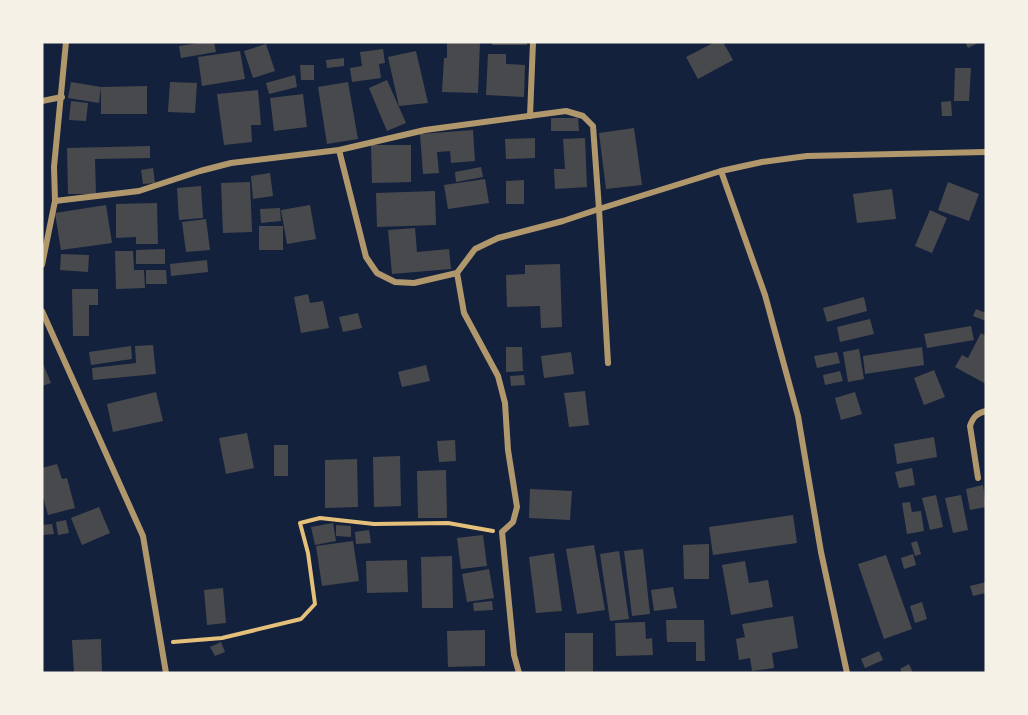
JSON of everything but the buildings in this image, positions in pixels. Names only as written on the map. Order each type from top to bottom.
[{"type":"street","points":[[42,265],[55,201],[54,167],[66,42]]},
{"type":"street","points":[[530,116],[533,42]]},
{"type":"street","points":[[42,101],[62,98]]},
{"type":"street","points":[[55,201],[139,192],[231,163],[339,150],[425,130],[566,111],[583,116],[593,126],[608,363]]},
{"type":"street","points":[[339,150],[366,257],[377,273],[395,282],[414,283],[456,273],[476,249],[498,238],[563,222],[599,208],[721,171],[762,162],[807,156],[986,152]]},
{"type":"street","points":[[721,171],[765,295],[798,416],[821,552],[847,673]]},
{"type":"street","points":[[456,273],[464,313],[498,376],[505,403],[508,450],[517,507],[513,522],[502,532],[514,656],[519,673]]},
{"type":"street","points":[[42,311],[142,536],[166,673]]},
{"type":"street","points":[[978,478],[970,426],[979,413],[986,411]]},
{"type":"path","points":[[161,642],[222,638],[301,620],[315,604],[308,553],[300,523],[320,518],[374,524],[448,523],[502,532]]}]
